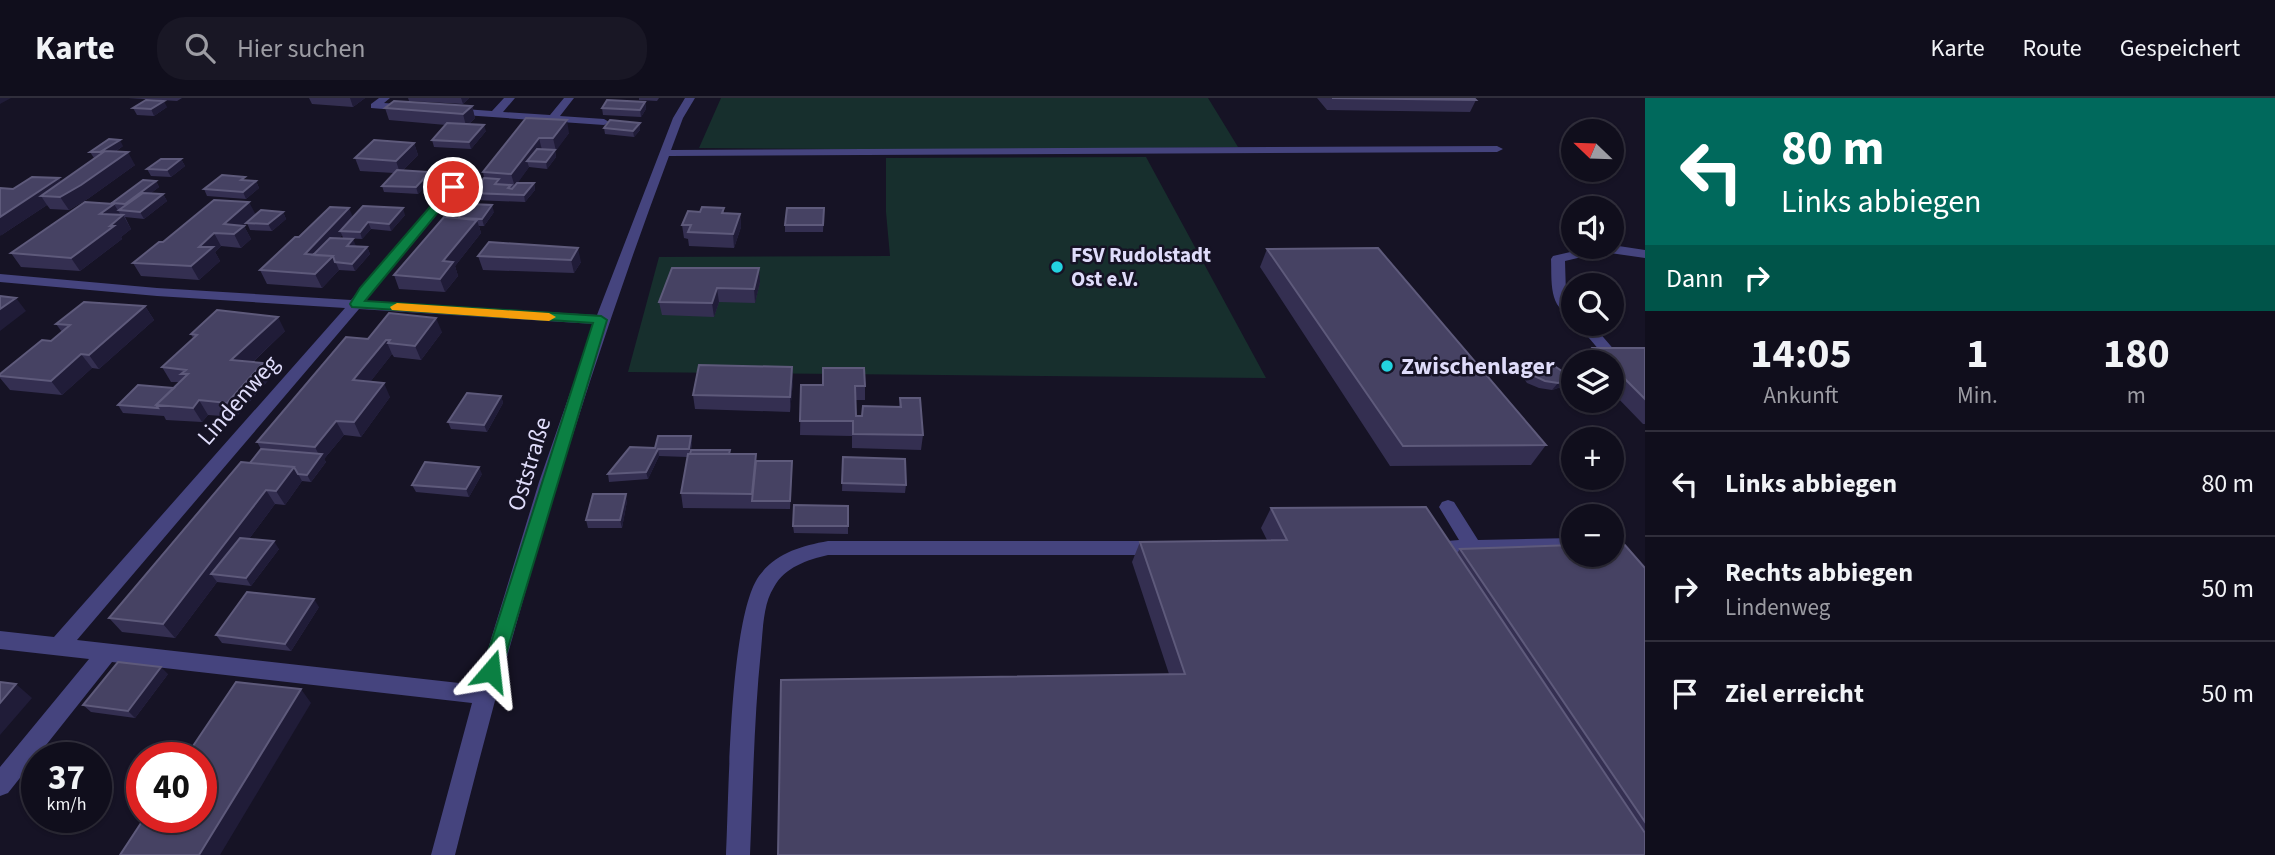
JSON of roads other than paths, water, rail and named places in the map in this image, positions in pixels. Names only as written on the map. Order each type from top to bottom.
[{"type":"street","points":[[385,98],[375,106],[415,108]]},
{"type":"street","points":[[495,114],[510,98]]},
{"type":"street","points":[[553,118],[569,98]]},
{"type":"street","name":"Oststraße","points":[[443,855],[484,695],[601,320],[678,118],[690,98]]},
{"type":"street","points":[[442,110],[604,122]]},
{"type":"street","points":[[666,153],[1497,149]]},
{"type":"street","name":"Lindenweg","points":[[60,645],[356,304],[453,187]]},
{"type":"street","points":[[1561,298],[1558,259],[1603,248],[1645,254]]},
{"type":"street","points":[[0,278],[601,320]]},
{"type":"street","points":[[1594,336],[1607,350]]},
{"type":"street","points":[[1448,508],[1473,547]]},
{"type":"street","points":[[1426,548],[1561,545]]},
{"type":"street","points":[[738,855],[751,627],[763,585],[793,555],[828,548],[1188,548]]},
{"type":"street","points":[[0,640],[484,695]]},
{"type":"street","points":[[0,785],[106,653]]},
{"type":"place","name":"FSV Rudolstadt Ost e.V.","points":[[1057,267]]},
{"type":"place","name":"Zwischenlager","points":[[1387,366]]}]
